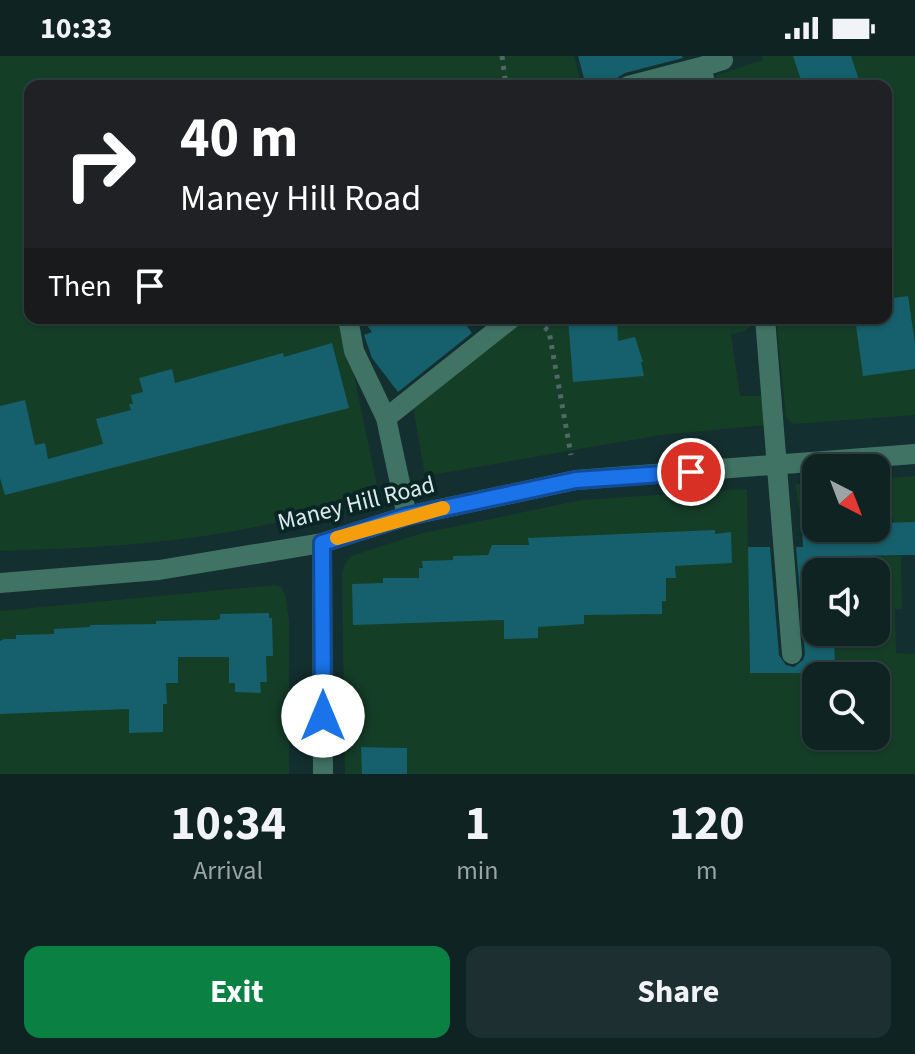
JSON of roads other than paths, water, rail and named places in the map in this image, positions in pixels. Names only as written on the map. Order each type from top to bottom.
[{"type":"street","points":[[673,80],[703,76],[723,60],[721,56]]},
{"type":"street","points":[[349,324],[354,351],[386,418],[407,516]]},
{"type":"street","points":[[386,418],[504,324]]},
{"type":"street","points":[[766,324],[792,654]]},
{"type":"street","name":"Maney Hill Road","points":[[0,583],[159,570],[322,543],[407,516],[576,480],[778,467],[915,454]]},
{"type":"street","points":[[322,543],[323,774]]}]
